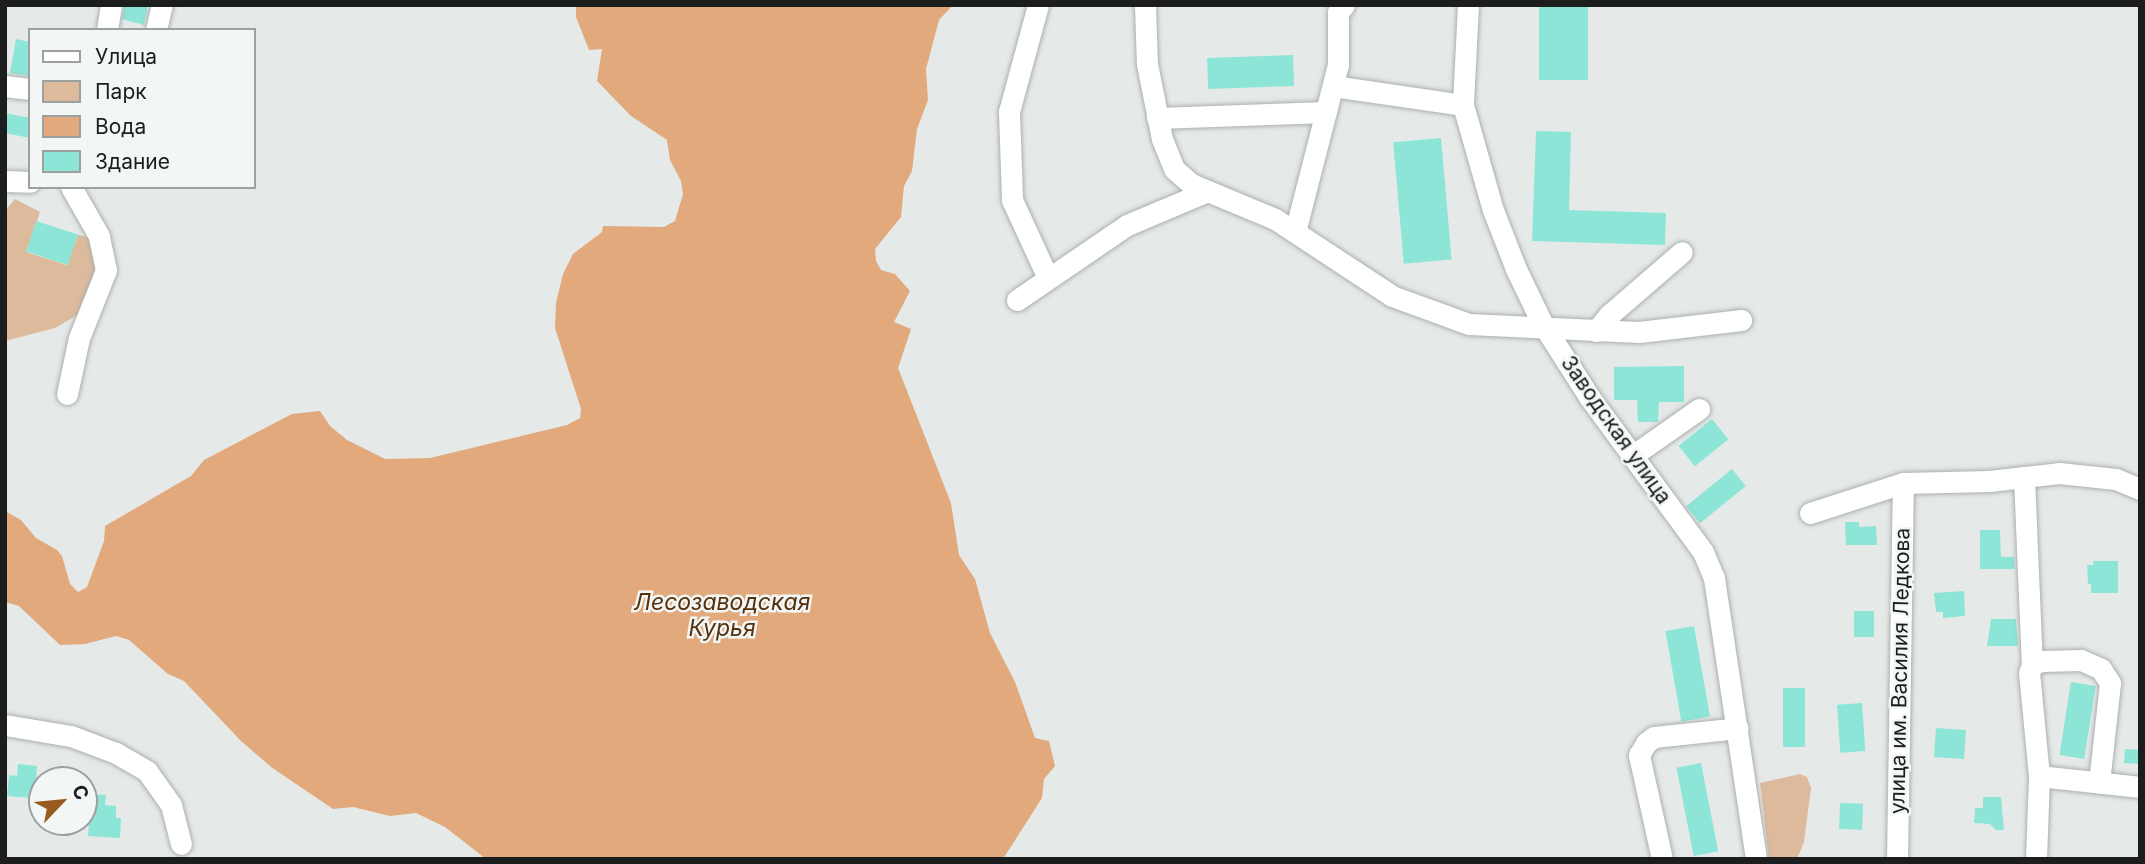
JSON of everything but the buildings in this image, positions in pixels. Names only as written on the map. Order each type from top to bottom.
[{"type":"street","points":[[107,28],[111,5]]},
{"type":"street","points":[[156,28],[162,5]]},
{"type":"street","points":[[1038,5],[1009,112],[1012,200],[1048,278]]},
{"type":"street","points":[[1144,5],[1147,64],[1157,118],[1174,169],[1191,184],[1275,219],[1392,296],[1469,324],[1639,332],[1741,320]]},
{"type":"street","points":[[1295,232],[1338,65],[1338,12],[1344,5]]},
{"type":"street","name":"Заводская улица","points":[[1468,5],[1463,105],[1493,210],[1516,269],[1545,327],[1590,398],[1707,561],[1714,578],[1756,859]]},
{"type":"street","points":[[5,86],[28,89]]},
{"type":"street","points":[[1333,86],[1463,105]]},
{"type":"street","points":[[1157,118],[1326,112]]},
{"type":"street","points":[[5,181],[28,182]]},
{"type":"street","points":[[66,394],[79,338],[106,270],[99,236],[72,189]]},
{"type":"street","points":[[1017,300],[1127,225],[1208,191]]},
{"type":"street","points":[[1596,331],[1609,315],[1682,252]]},
{"type":"street","points":[[1632,456],[1699,409]]},
{"type":"street","points":[[1810,513],[1903,483],[2024,477],[2059,472],[2116,479],[2140,489]]},
{"type":"street","points":[[2024,477],[2030,669],[2039,776],[2036,859]]},
{"type":"street","name":"улица им. Василия Ледкова","points":[[1897,859],[1903,483]]},
{"type":"street","points":[[2030,669],[2041,661],[2081,660],[2101,669],[2110,683],[2099,782]]},
{"type":"street","points":[[5,725],[71,736],[116,754],[147,771],[171,806],[181,844]]},
{"type":"street","points":[[1662,859],[1639,755],[1646,743],[1654,737],[1738,728]]},
{"type":"street","points":[[2039,776],[2140,787]]},
{"type":"green space","points":[[15,199],[40,212],[26,252],[67,265],[78,235],[87,237],[94,247],[98,281],[79,314],[55,328],[5,341],[5,211]]},
{"type":"green space","points":[[1800,774],[1807,777],[1811,788],[1804,842],[1797,859],[1769,859],[1760,783]]},
{"type":"water","name":"Лесозаводская Курья","points":[[576,5],[953,5],[939,20],[926,69],[928,100],[917,129],[912,171],[904,186],[901,217],[875,249],[876,261],[881,270],[895,274],[910,291],[894,322],[911,329],[898,368],[951,503],[959,555],[975,579],[990,633],[1015,682],[1035,738],[1049,741],[1055,766],[1044,779],[1042,798],[1003,859],[486,859],[445,827],[416,813],[390,816],[353,807],[333,809],[271,767],[241,741],[184,681],[168,674],[129,640],[116,636],[85,644],[60,645],[19,606],[5,602],[5,511],[21,520],[36,538],[57,550],[62,556],[70,584],[78,592],[87,587],[104,541],[105,526],[191,476],[204,460],[292,414],[320,411],[330,426],[347,440],[385,459],[430,458],[567,425],[580,418],[581,409],[555,328],[556,303],[563,274],[573,254],[602,232],[603,226],[664,227],[675,221],[683,194],[681,181],[670,160],[667,140],[631,116],[597,81],[602,49],[589,50],[576,17]]}]
